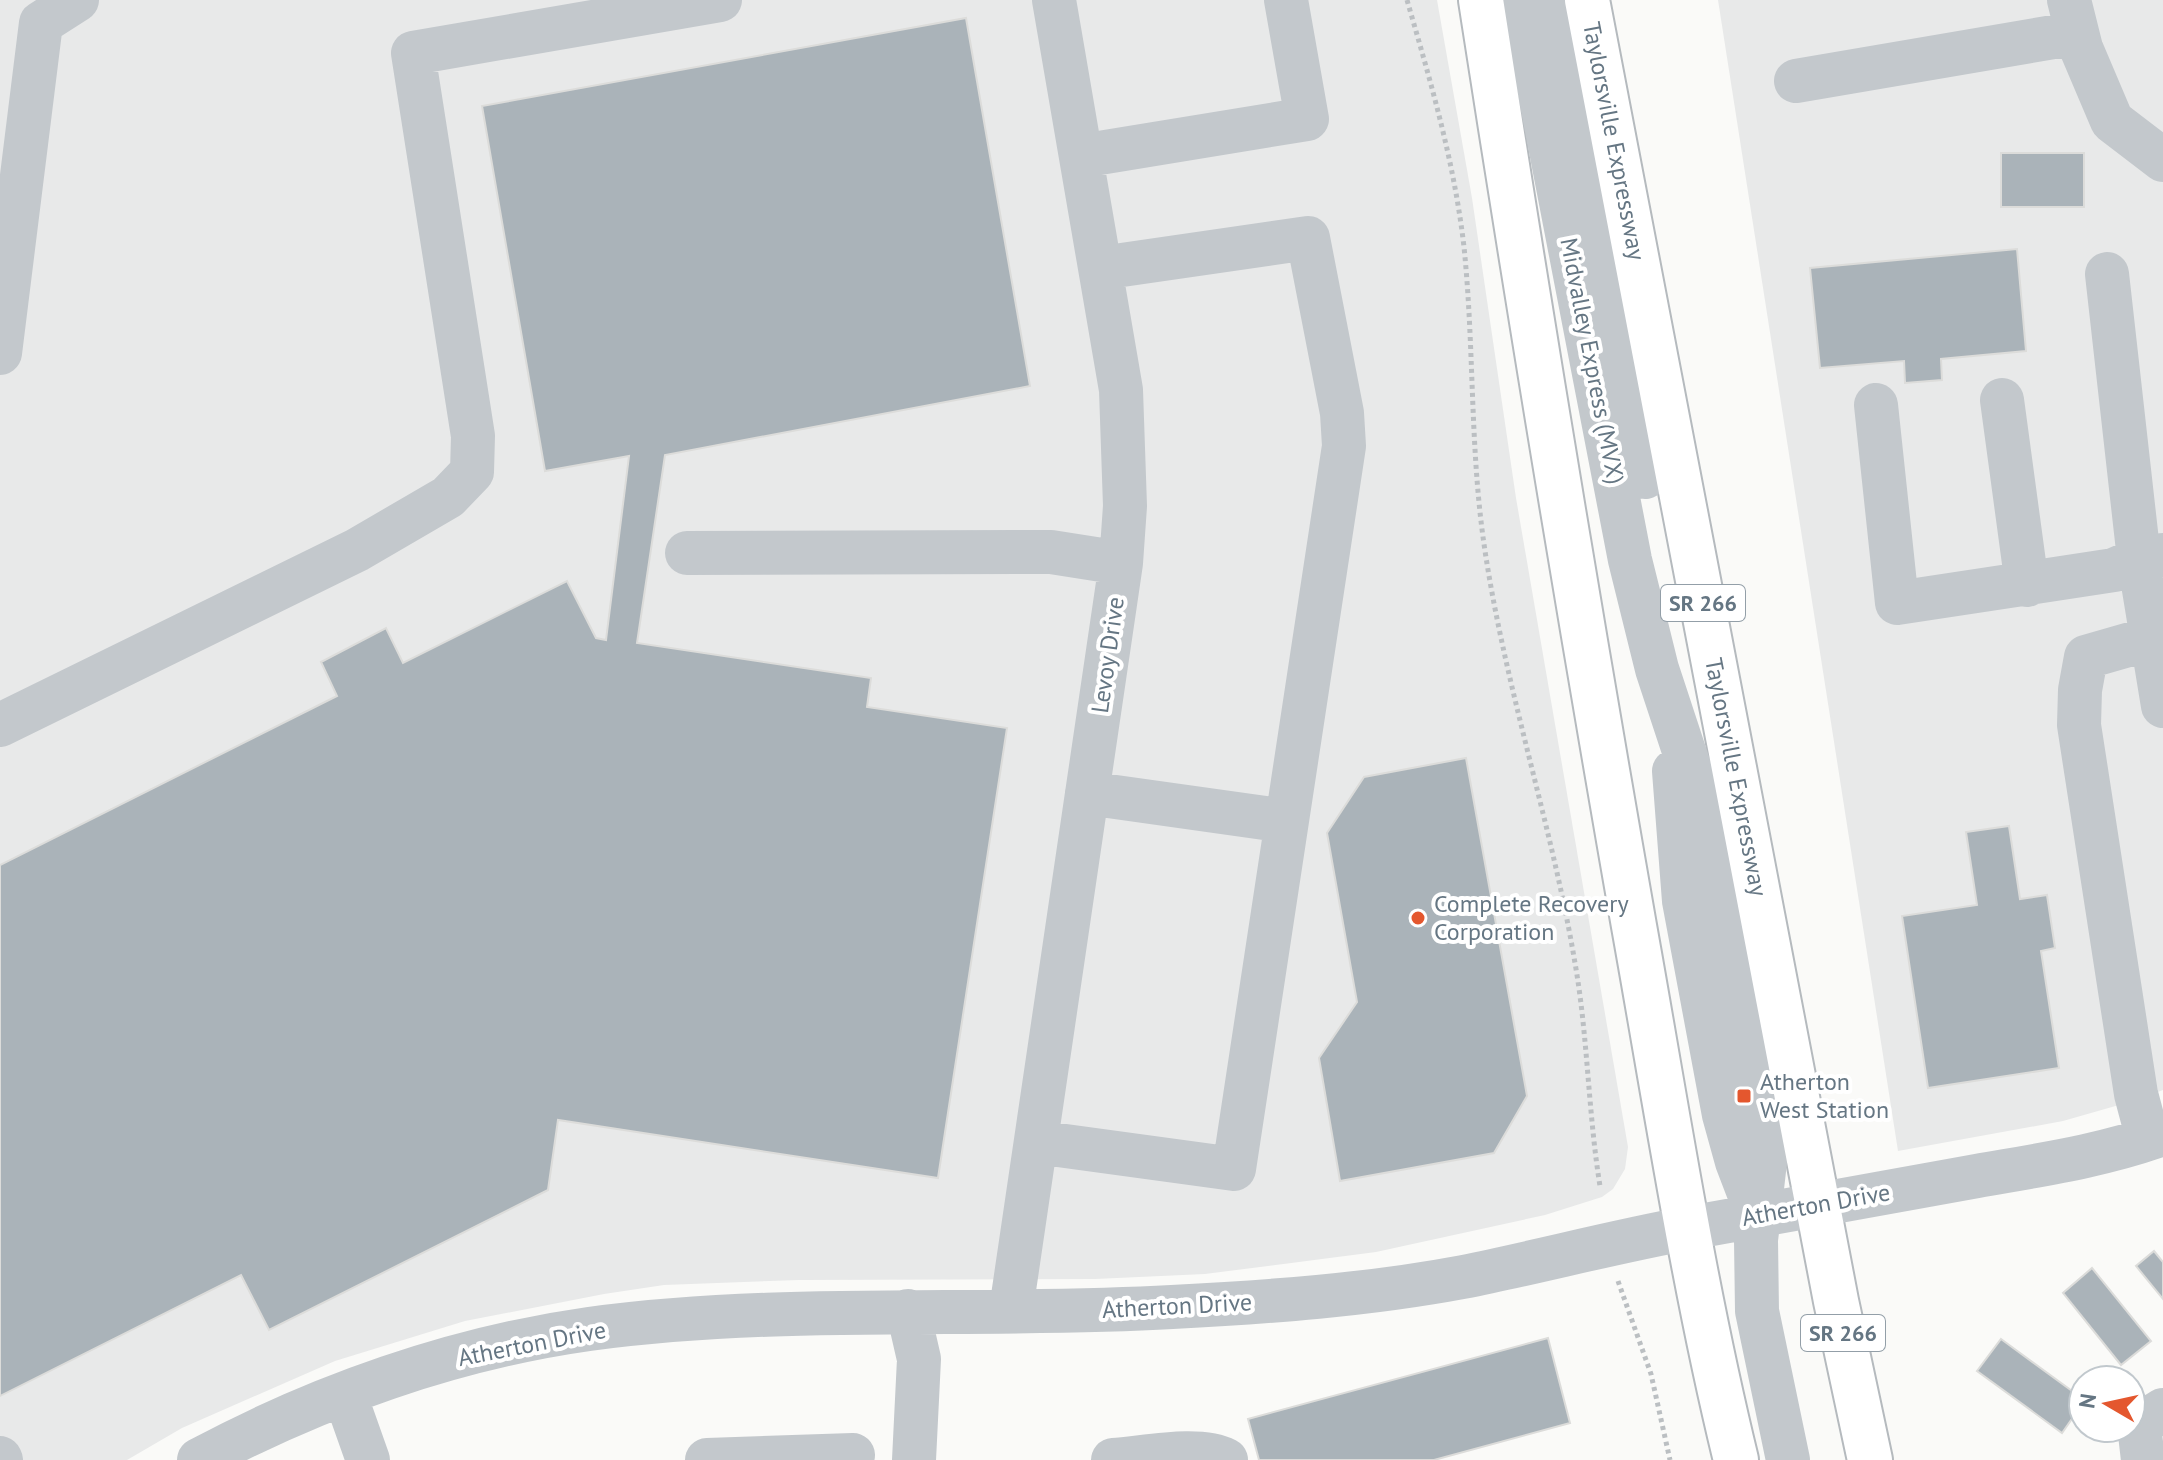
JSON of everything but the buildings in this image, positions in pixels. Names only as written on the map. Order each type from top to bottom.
[{"type":"main road","points":[[1481,0],[1571,567],[1688,1228],[1719,1392],[1736,1460]]},
{"type":"main road","name":"Taylorsville Expressway","points":[[1587,0],[1870,1460]]},
{"type":"street","points":[[0,353],[41,23],[77,0]]},
{"type":"street","points":[[0,725],[357,550],[448,497],[472,472],[473,436],[413,53],[720,0]]},
{"type":"street","name":"Levoy Drive","points":[[1011,1310],[1121,563],[1125,506],[1121,390],[1054,0]]},
{"type":"street","points":[[1081,156],[1307,119],[1286,0]]},
{"type":"street","name":"Midvalley Express (MVX)","points":[[1522,0],[1630,560],[1673,719]]},
{"type":"street","name":"Midvalley Express (MVX)","points":[[1556,0],[1662,568],[1672,671],[1677,830],[1684,901],[1724,1115],[1737,1162],[1768,1241],[1783,1295],[1815,1460]]},
{"type":"street","points":[[1796,81],[2073,16],[2081,48],[2112,121],[2163,160]]},
{"type":"street","points":[[1036,1142],[1234,1169],[1344,446],[1342,413],[1308,238],[1101,268]]},
{"type":"street","points":[[2107,274],[2151,557],[2152,638],[2163,706]]},
{"type":"street","points":[[2002,400],[2027,585]]},
{"type":"street","points":[[1876,405],[1897,603],[2114,570],[2151,557]]},
{"type":"street","points":[[687,553],[1051,552],[1121,563]]},
{"type":"street","points":[[2152,638],[2086,657],[2080,690],[2079,725],[2136,1094],[2156,1137]]},
{"type":"street","points":[[1087,793],[1286,821]]},
{"type":"street","name":"Atherton Drive","points":[[199,1460],[253,1431],[424,1367],[495,1348],[585,1330],[674,1320],[908,1311],[1166,1308],[1362,1291],[1459,1277],[1688,1228],[2087,1156],[2156,1137]]},
{"type":"street","name":"Midvalley Express (MVX)","points":[[1758,1216],[1755,1263],[1757,1311],[1788,1460]]},
{"type":"street","points":[[908,1311],[919,1359],[914,1460]]},
{"type":"street","points":[[345,1395],[368,1460]]},
{"type":"street","points":[[1113,1460],[1198,1454],[1212,1454],[1226,1460]]},
{"type":"street","points":[[707,1460],[853,1455]]},
{"type":"path","points":[[1407,0],[1439,108],[1455,185],[1468,302],[1472,434],[1490,588],[1504,659],[1554,857],[1576,966],[1600,1186]]},
{"type":"path","points":[[1616,1275],[1651,1374],[1670,1460]]},
{"type":"shaded area","points":[[0,0],[1437,0],[1472,198],[1516,498],[1628,1147],[1625,1169],[1613,1189],[1602,1197],[1545,1215],[1376,1252],[1205,1274],[1095,1279],[799,1280],[664,1285],[604,1294],[465,1321],[335,1361],[182,1428],[127,1460],[0,1460]]},
{"type":"shaded area","points":[[1718,0],[2163,0],[2163,1090],[2063,1121],[1898,1151]]},
{"type":"place","name":"Complete Recovery Corporation","points":[[1418,918]]},
{"type":"place","name":"Atherton West Station","points":[[1744,1096]]}]
